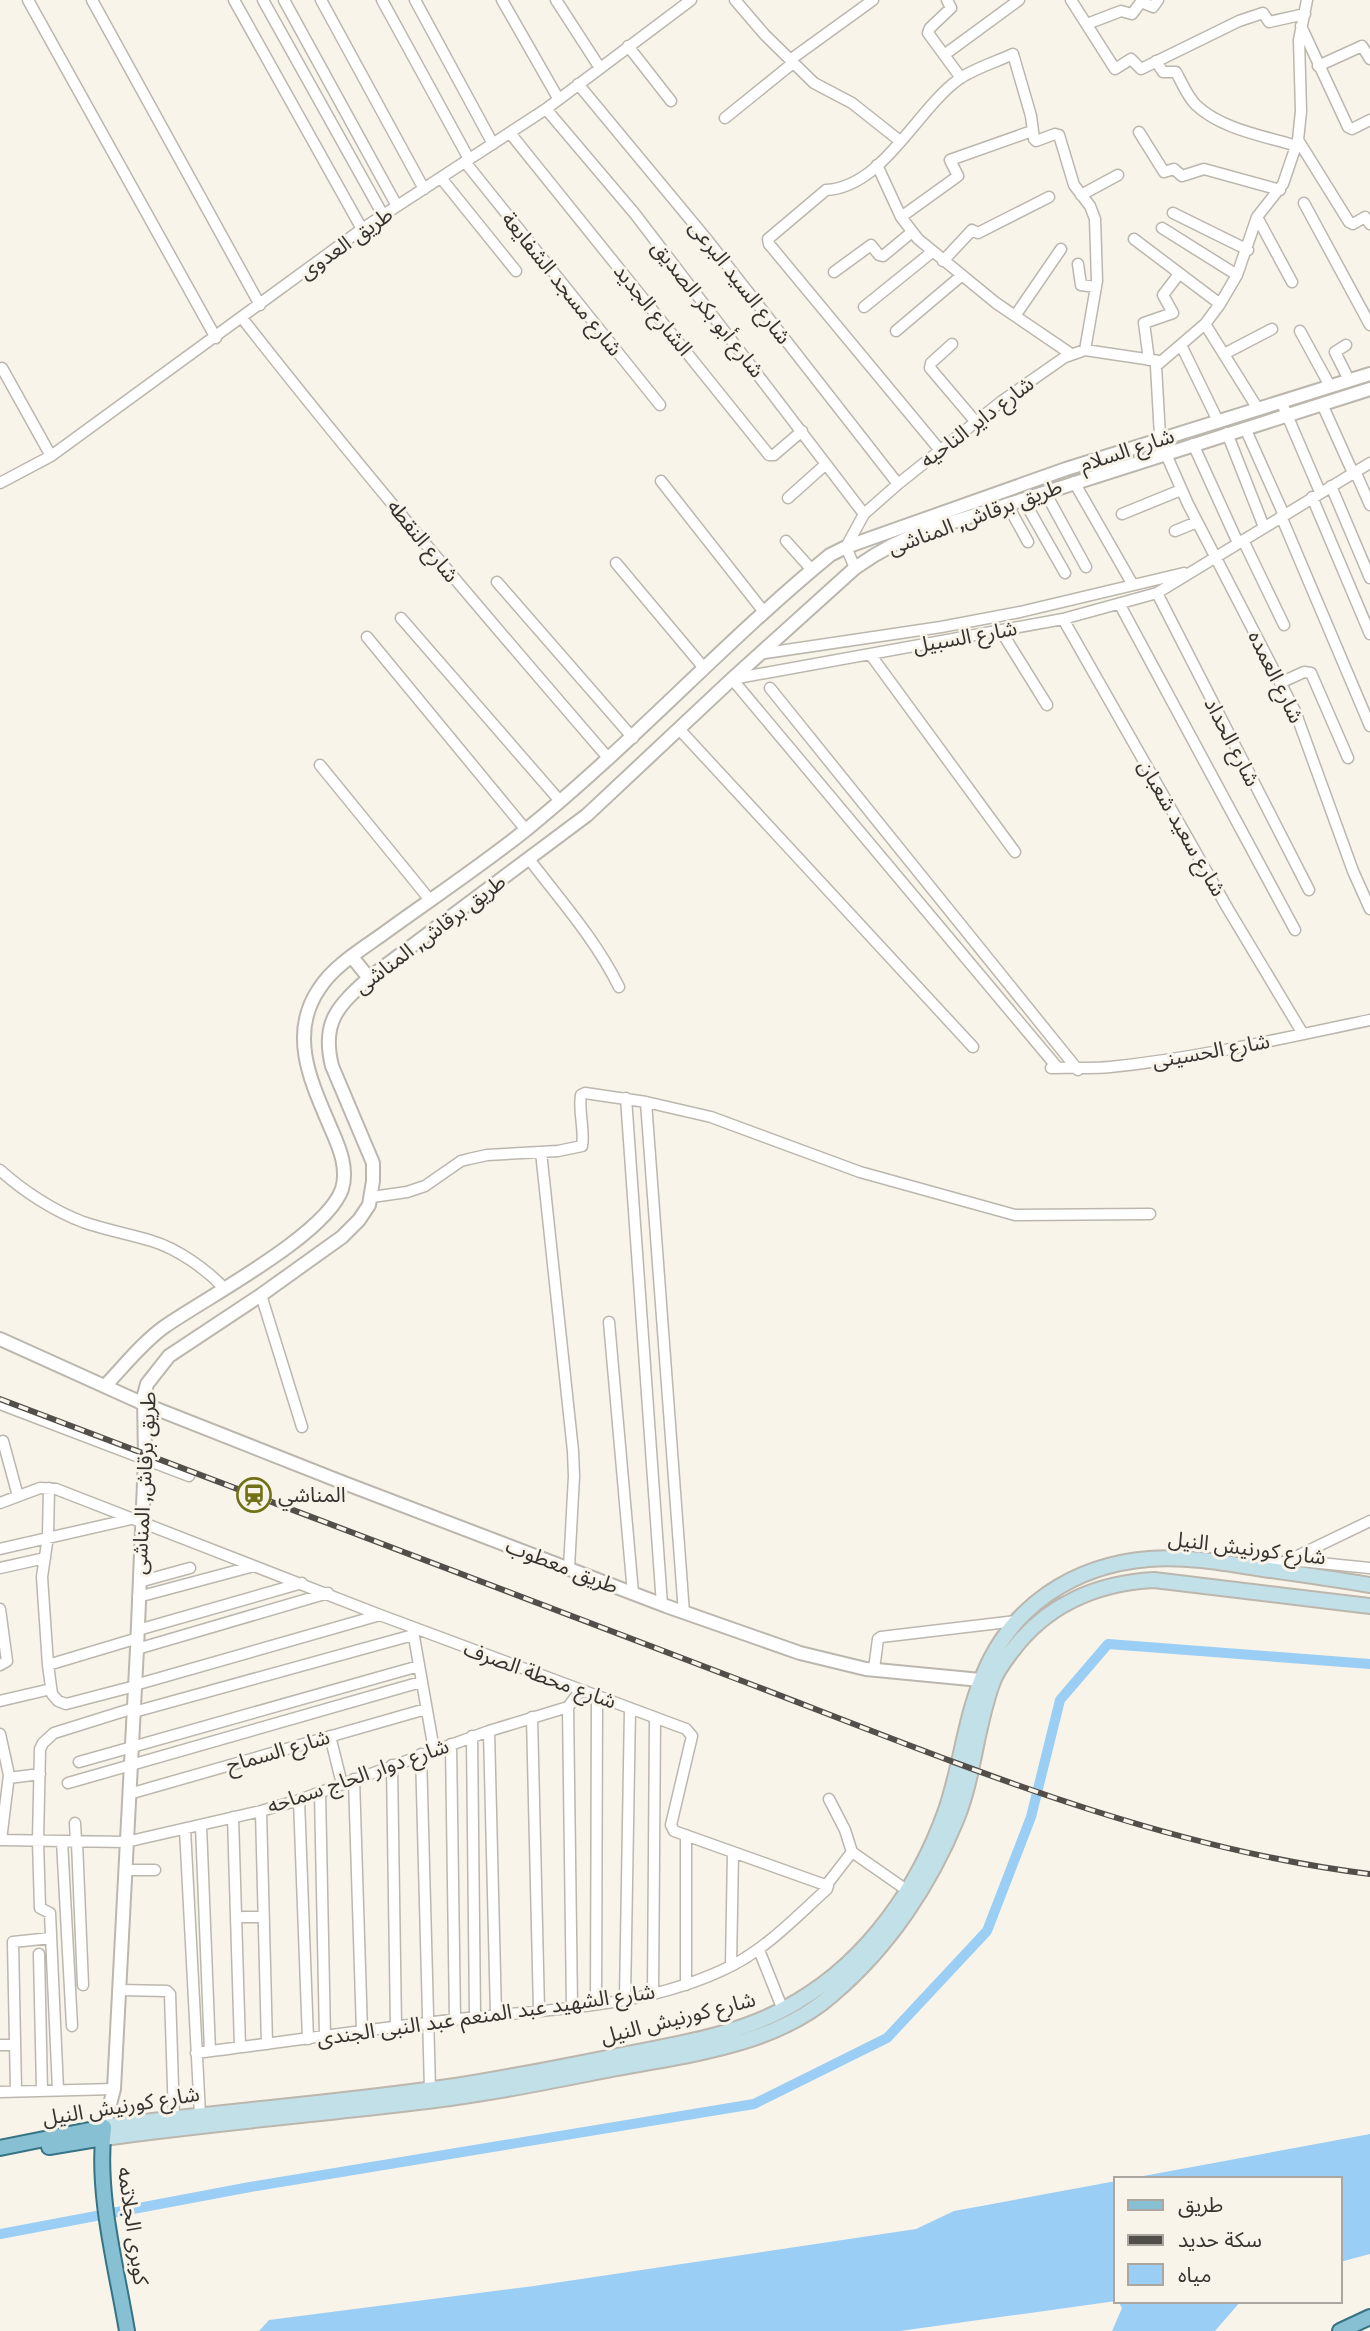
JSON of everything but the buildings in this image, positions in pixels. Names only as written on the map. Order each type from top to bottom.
[{"type":"main road","name":"شارع كورنيش النيل","points":[[410,2098],[430,2089],[788,2025],[834,1994],[888,1937],[931,1872],[952,1811],[991,1658],[1016,1621],[1049,1591],[1098,1568],[1125,1562],[1180,1559],[1214,1561],[1370,1585]]},
{"type":"main road","name":"شارع كورنيش النيل","points":[[987,1680],[1021,1639],[1059,1607],[1105,1586],[1129,1581],[1179,1581],[1370,1606]]},
{"type":"main road","name":"شارع كورنيش النيل","points":[[0,2148],[256,2114],[550,2081],[662,2059],[752,2031],[821,1986],[859,1952],[908,1891],[952,1811]]},
{"type":"main road","name":"شارع كورنيش النيل","points":[[0,2157],[174,2117],[256,2114]]},
{"type":"main road","name":"كوبرى الجلاتمه","points":[[104,2133],[103,2176],[127,2331]]},
{"type":"main road","points":[[1340,2331],[1370,2317]]},
{"type":"street","points":[[28,0],[216,338]]},
{"type":"street","points":[[93,0],[260,305]]},
{"type":"street","points":[[234,0],[362,229]]},
{"type":"street","points":[[263,0],[383,215]]},
{"type":"street","points":[[284,0],[397,206]]},
{"type":"street","points":[[321,0],[424,189]]},
{"type":"street","name":"شارع مسجد الشفايعة","points":[[383,0],[467,161],[660,405]]},
{"type":"street","points":[[415,0],[492,144]]},
{"type":"street","points":[[502,0],[558,99]]},
{"type":"street","points":[[556,0],[600,68]]},
{"type":"street","name":"طريق العدوى","points":[[0,483],[51,456],[362,229],[546,108],[691,0]]},
{"type":"street","points":[[735,0],[814,83],[852,103],[900,141]]},
{"type":"street","points":[[725,118],[873,0]]},
{"type":"street","points":[[947,0],[951,8],[928,31],[961,78]]},
{"type":"street","points":[[944,55],[1019,0]]},
{"type":"street","points":[[1071,0],[1115,69],[1131,59],[1140,69],[1239,21],[1264,13],[1269,22],[1318,0]]},
{"type":"street","points":[[1087,24],[1121,11],[1132,14],[1140,2],[1152,7],[1158,0]]},
{"type":"street","points":[[1154,360],[1181,345],[1205,324],[1220,304],[1248,250],[1257,217],[1280,190],[1298,143],[1301,111],[1299,47],[1306,7]]},
{"type":"street","points":[[1301,25],[1348,127],[1352,129],[1370,120]]},
{"type":"street","points":[[628,46],[671,101]]},
{"type":"street","points":[[1318,65],[1362,46],[1370,59]]},
{"type":"street","points":[[939,449],[769,244],[770,236],[826,190],[836,191],[863,177],[961,78],[1013,54],[1016,56],[1035,141],[1054,134],[1059,136],[1073,182],[1094,214],[1096,287],[1085,350]]},
{"type":"street","points":[[1156,61],[1164,72],[1177,73],[1193,101],[1209,114],[1247,131],[1298,143],[1349,222],[1353,224],[1365,217],[1370,224]]},
{"type":"street","name":"شارع السيد البرعى","points":[[578,84],[709,242],[898,484]]},
{"type":"street","name":"شارع أبو بكر الصديق","points":[[546,108],[635,214],[864,514]]},
{"type":"street","points":[[901,217],[958,176],[950,160],[1032,131]]},
{"type":"street","points":[[1139,132],[1163,172],[1174,169],[1181,176],[1204,169],[1280,190]]},
{"type":"street","name":"الشارع الجديد","points":[[510,133],[768,454],[774,455],[802,432]]},
{"type":"street","points":[[877,164],[901,217],[932,252],[1015,316],[1071,354]]},
{"type":"street","points":[[1081,195],[1118,175]]},
{"type":"street","points":[[441,178],[516,271]]},
{"type":"street","points":[[943,261],[971,231],[978,233],[1049,197]]},
{"type":"street","points":[[1304,202],[1370,325]]},
{"type":"street","points":[[1173,213],[1248,250]]},
{"type":"street","points":[[1257,217],[1292,282]]},
{"type":"street","points":[[1162,229],[1237,275]]},
{"type":"street","points":[[834,272],[871,245],[883,256],[912,232]]},
{"type":"street","points":[[1134,239],[1220,304]]},
{"type":"street","points":[[1015,316],[1061,249]]},
{"type":"street","points":[[864,307],[932,252]]},
{"type":"street","points":[[1079,264],[1082,285],[1096,287]]},
{"type":"street","name":"شارع العمده","points":[[1179,274],[1163,295],[1173,313],[1144,323],[1154,360],[1163,453],[1295,711],[1353,871],[1370,909]]},
{"type":"street","points":[[895,331],[961,276]]},
{"type":"street","name":"شارع النقطه","points":[[242,318],[310,405],[463,589],[609,759]]},
{"type":"street","points":[[1205,324],[1258,408]]},
{"type":"street","points":[[1224,354],[1272,328]]},
{"type":"street","points":[[1300,331],[1330,386]]},
{"type":"street","points":[[952,344],[931,363],[930,368],[975,421]]},
{"type":"street","points":[[1181,345],[1218,421]]},
{"type":"street","points":[[1346,345],[1335,352],[1349,380]]},
{"type":"street","name":"شارع داير الناحيه","points":[[846,547],[864,514],[898,484],[975,421],[1071,354],[1085,350],[1154,360]]},
{"type":"street","points":[[2,368],[51,456]]},
{"type":"street","name":"شارع السلام","points":[[846,547],[1066,469],[1370,374]]},
{"type":"street","name":"طريق برقاش, المناشى","points":[[104,2133],[114,2089],[134,1710],[139,1582],[136,1521],[145,1459],[140,1407],[147,1384],[169,1356],[342,1237],[369,1205],[372,1196],[373,1163],[332,1066],[328,1050],[328,1033],[333,1016],[342,1002],[369,978],[595,807],[855,568],[891,545],[910,536],[1163,453],[1370,389]]},
{"type":"street","points":[[1281,401],[1370,634]]},
{"type":"street","points":[[1322,404],[1370,505]]},
{"type":"street","points":[[1245,428],[1370,726]]},
{"type":"street","points":[[1227,433],[1265,527]]},
{"type":"street","points":[[1192,444],[1284,625]]},
{"type":"street","name":"شارع السبيل","points":[[732,679],[1063,619],[1157,593],[1370,463]]},
{"type":"street","points":[[788,498],[826,464]]},
{"type":"street","points":[[661,481],[764,612]]},
{"type":"street","points":[[1074,482],[1133,585]]},
{"type":"street","points":[[1331,486],[1370,578]]},
{"type":"street","points":[[1122,514],[1181,490]]},
{"type":"street","points":[[1045,492],[1086,567]]},
{"type":"street","points":[[1023,499],[1065,573]]},
{"type":"street","points":[[1007,504],[1028,542]]},
{"type":"street","points":[[1175,531],[1197,522]]},
{"type":"street","points":[[786,541],[812,570]]},
{"type":"street","points":[[846,547],[855,568]]},
{"type":"street","name":"طريق برقاش, المناشى","points":[[109,1388],[144,1344],[163,1328],[276,1255],[335,1204],[343,1187],[344,1168],[340,1150],[312,1084],[305,1060],[304,1035],[308,1011],[319,988],[352,957],[526,830],[560,802],[633,738],[764,612],[830,555],[846,547]]},
{"type":"street","points":[[616,563],[704,668]]},
{"type":"street","name":"شارع السبيل","points":[[759,654],[941,627],[1031,610],[1192,571]]},
{"type":"street","points":[[497,583],[633,738]]},
{"type":"street","name":"شارع الحداد","points":[[1157,593],[1309,890]]},
{"type":"street","points":[[1120,605],[1295,930]]},
{"type":"street","points":[[401,618],[560,802]]},
{"type":"street","name":"شارع سعيد شعبان","points":[[1063,619],[1228,909],[1303,1034]]},
{"type":"street","points":[[1001,631],[1047,705]]},
{"type":"street","points":[[368,638],[526,830]]},
{"type":"street","points":[[870,654],[1015,852]]},
{"type":"street","points":[[1280,682],[1304,672],[1311,673],[1349,758]]},
{"type":"street","name":"شارع الحسينى","points":[[732,679],[1054,1068],[1078,1070],[1111,1067],[1242,1048],[1370,1020]]},
{"type":"street","points":[[770,688],[1078,1070]]},
{"type":"street","points":[[679,729],[973,1047]]},
{"type":"street","points":[[320,765],[430,900]]},
{"type":"street","points":[[529,859],[592,940],[620,988]]},
{"type":"street","points":[[352,957],[369,978]]},
{"type":"street","points":[[372,1196],[407,1192],[425,1186],[461,1161],[469,1159],[568,1150],[582,1146],[581,1096],[586,1093],[626,1098],[711,1117],[860,1172],[1016,1214],[1150,1214]]},
{"type":"street","points":[[626,1098],[663,1605]]},
{"type":"street","points":[[646,1102],[684,1613]]},
{"type":"street","points":[[541,1152],[573,1451],[569,1568]]},
{"type":"street","points":[[0,1170],[53,1207],[80,1220],[154,1242],[175,1252],[214,1277],[225,1289]]},
{"type":"street","points":[[261,1295],[302,1427]]},
{"type":"street","points":[[609,1322],[633,1593]]},
{"type":"street","name":"طريق معطوب","points":[[0,1339],[109,1388],[140,1407],[684,1613],[822,1659],[874,1670],[987,1680]]},
{"type":"street","points":[[0,1404],[189,1476]]},
{"type":"street","points":[[3,1441],[18,1496]]},
{"type":"street","points":[[0,1503],[40,1488],[49,1488],[48,1536],[42,1577],[51,1689],[58,1701],[66,1703],[135,1685],[380,1615]]},
{"type":"street","name":"شارع محطة الصرف","points":[[49,1488],[94,1502],[136,1521],[328,1593],[413,1631],[686,1729],[692,1736],[671,1825],[675,1832],[686,1836]]},
{"type":"street","points":[[0,1549],[48,1536],[136,1521]]},
{"type":"street","points":[[1263,1569],[1289,1560],[1370,1521]]},
{"type":"street","points":[[0,1568],[45,1558]]},
{"type":"street","points":[[1289,1560],[1370,1568]]},
{"type":"street","points":[[138,1597],[254,1566]]},
{"type":"street","points":[[139,1582],[190,1568]]},
{"type":"street","points":[[48,1665],[137,1639],[302,1583]]},
{"type":"street","points":[[137,1639],[328,1593]]},
{"type":"street","points":[[0,1609],[7,1661],[0,1665]]},
{"type":"street","points":[[874,1670],[878,1639],[881,1637],[1016,1621]]},
{"type":"street","points":[[58,2090],[50,1913],[40,1909],[38,1841],[40,1749],[54,1733],[413,1631],[434,1750]]},
{"type":"street","points":[[79,1762],[419,1666]]},
{"type":"street","points":[[68,1783],[421,1682]]},
{"type":"street","points":[[0,1701],[51,1689]]},
{"type":"street","points":[[572,2007],[568,1707],[580,1691]]},
{"type":"street","points":[[596,2004],[597,1697]]},
{"type":"street","name":"شارع دوار الحاج سماحه","points":[[127,1842],[299,1800],[421,1754],[568,1707]]},
{"type":"street","name":"شارع السماح","points":[[129,1794],[426,1709]]},
{"type":"street","points":[[625,1999],[630,1709]]},
{"type":"street","points":[[532,1717],[539,2010]]},
{"type":"street","points":[[653,1994],[655,1718]]},
{"type":"street","points":[[489,1731],[496,2015]]},
{"type":"street","points":[[0,1734],[6,1776],[1,1836],[38,1841],[127,1842]]},
{"type":"street","points":[[330,1736],[342,1784]]},
{"type":"street","points":[[472,1737],[475,2017]]},
{"type":"street","points":[[451,1744],[455,2020]]},
{"type":"street","points":[[421,1754],[430,2089]]},
{"type":"street","points":[[392,1765],[396,2028]]},
{"type":"street","points":[[6,1776],[40,1774]]},
{"type":"street","points":[[354,1779],[362,2032]]},
{"type":"street","points":[[320,1792],[325,2037]]},
{"type":"street","points":[[829,1799],[845,1830],[852,1852],[908,1891]]},
{"type":"street","points":[[299,1800],[308,2039]]},
{"type":"street","points":[[261,1811],[267,2044]]},
{"type":"street","points":[[233,1817],[240,2047]]},
{"type":"street","points":[[75,1824],[83,1985]]},
{"type":"street","points":[[201,1825],[209,2051]]},
{"type":"street","points":[[185,1829],[200,2114]]},
{"type":"street","points":[[686,1985],[686,1836],[828,1886]]},
{"type":"street","points":[[62,1841],[72,2026]]},
{"type":"street","points":[[731,1966],[733,1852]]},
{"type":"street","name":"شارع الشهيد عبد المنعم عبد النبى الجندى","points":[[196,2053],[596,2004],[686,1985],[731,1966],[759,1950],[828,1886],[852,1852]]},
{"type":"street","points":[[125,1870],[155,1870]]},
{"type":"street","points":[[243,1917],[263,1917]]},
{"type":"street","points":[[16,2091],[14,1941],[51,1938]]},
{"type":"street","points":[[759,1950],[783,2010]]},
{"type":"street","points":[[39,1954],[42,2090]]},
{"type":"street","points":[[1,1962],[13,1961]]},
{"type":"street","points":[[119,1990],[167,1991],[170,1994],[174,2117]]},
{"type":"street","points":[[0,2045],[15,2045]]},
{"type":"street","points":[[0,2092],[114,2089]]},
{"type":"water","points":[[1370,2134],[1370,2254],[1342,2261],[1342,2177],[1138,2177]]},
{"type":"water","points":[[1114,2181],[1114,2301],[900,2331],[259,2331],[269,2320],[534,2286],[916,2229],[954,2211]]},
{"type":"water","points":[[1119,2303],[1239,2303],[1215,2331],[1112,2331],[1122,2308]]},
{"type":"waterway","points":[[0,2234],[250,2187],[754,2104],[887,2038],[987,1931],[1031,1817],[1060,1700],[1108,1644],[1370,1664]]},
{"type":"railway","points":[[0,1399],[891,1739],[1048,1796],[1207,1843],[1288,1861],[1370,1874]]},
{"type":"place","name":"المناشي","points":[[254,1495]]}]
